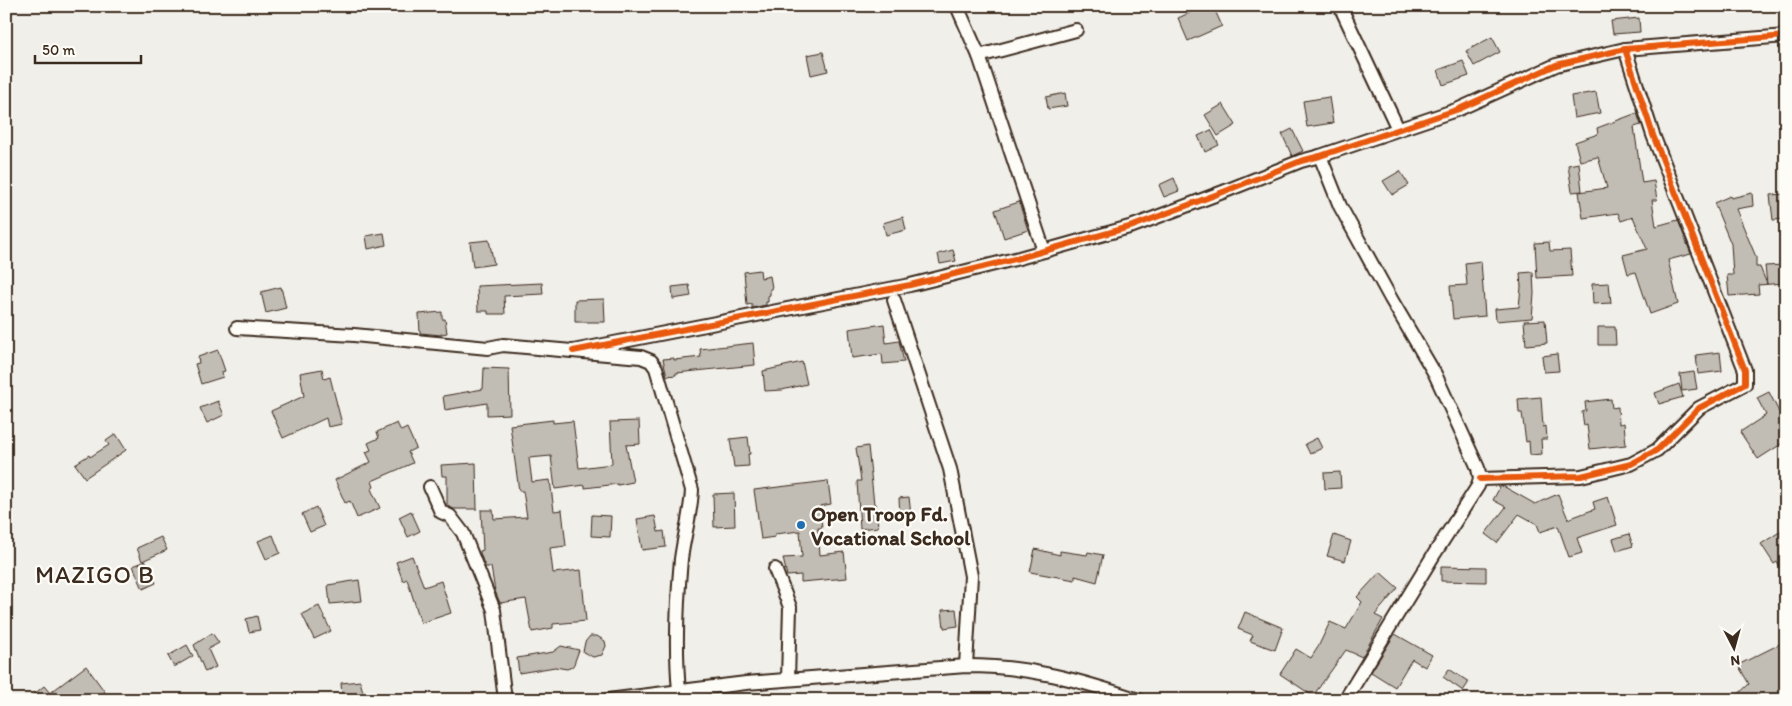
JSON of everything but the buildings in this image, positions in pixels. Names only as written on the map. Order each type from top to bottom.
[{"type":"street","points":[[957,6],[979,56],[1044,251]]},
{"type":"street","points":[[1340,6],[1398,130]]},
{"type":"street","points":[[979,56],[1076,30]]},
{"type":"street","points":[[573,351],[910,285],[1133,226],[1300,160],[1320,156],[1459,109],[1556,65],[1625,49],[1786,36]]},
{"type":"street","points":[[1480,479],[1581,476],[1631,464],[1656,450],[1699,408],[1745,384],[1745,370],[1653,135],[1625,49]]},
{"type":"street","points":[[1320,156],[1340,206],[1435,374],[1474,460],[1480,479],[1478,486],[1345,700]]},
{"type":"street","points":[[894,300],[950,469],[971,576],[966,666]]},
{"type":"street","points":[[237,328],[354,335],[488,348],[504,346],[573,351],[641,357],[651,361],[656,368],[692,490],[681,558],[676,654],[678,691]]},
{"type":"street","points":[[430,487],[441,512],[450,516],[462,534],[494,610],[505,700]]},
{"type":"street","points":[[775,569],[790,607],[788,679]]},
{"type":"street","points":[[608,700],[788,679],[966,666],[996,666],[1082,681],[1139,700]]},
{"type":"cycle path","points":[[573,351],[910,285],[1019,258],[1133,226],[1301,161],[1459,109],[1556,65],[1625,49],[1786,36]]},
{"type":"cycle path","points":[[1480,479],[1581,476],[1631,464],[1657,450],[1699,408],[1745,384],[1745,370],[1653,135],[1625,49]]},
{"type":"place","name":"Open Troop Fd. Vocational School","points":[[801,525]]},
{"type":"district","name":"MAZIGO B","points":[[95,574]]}]
